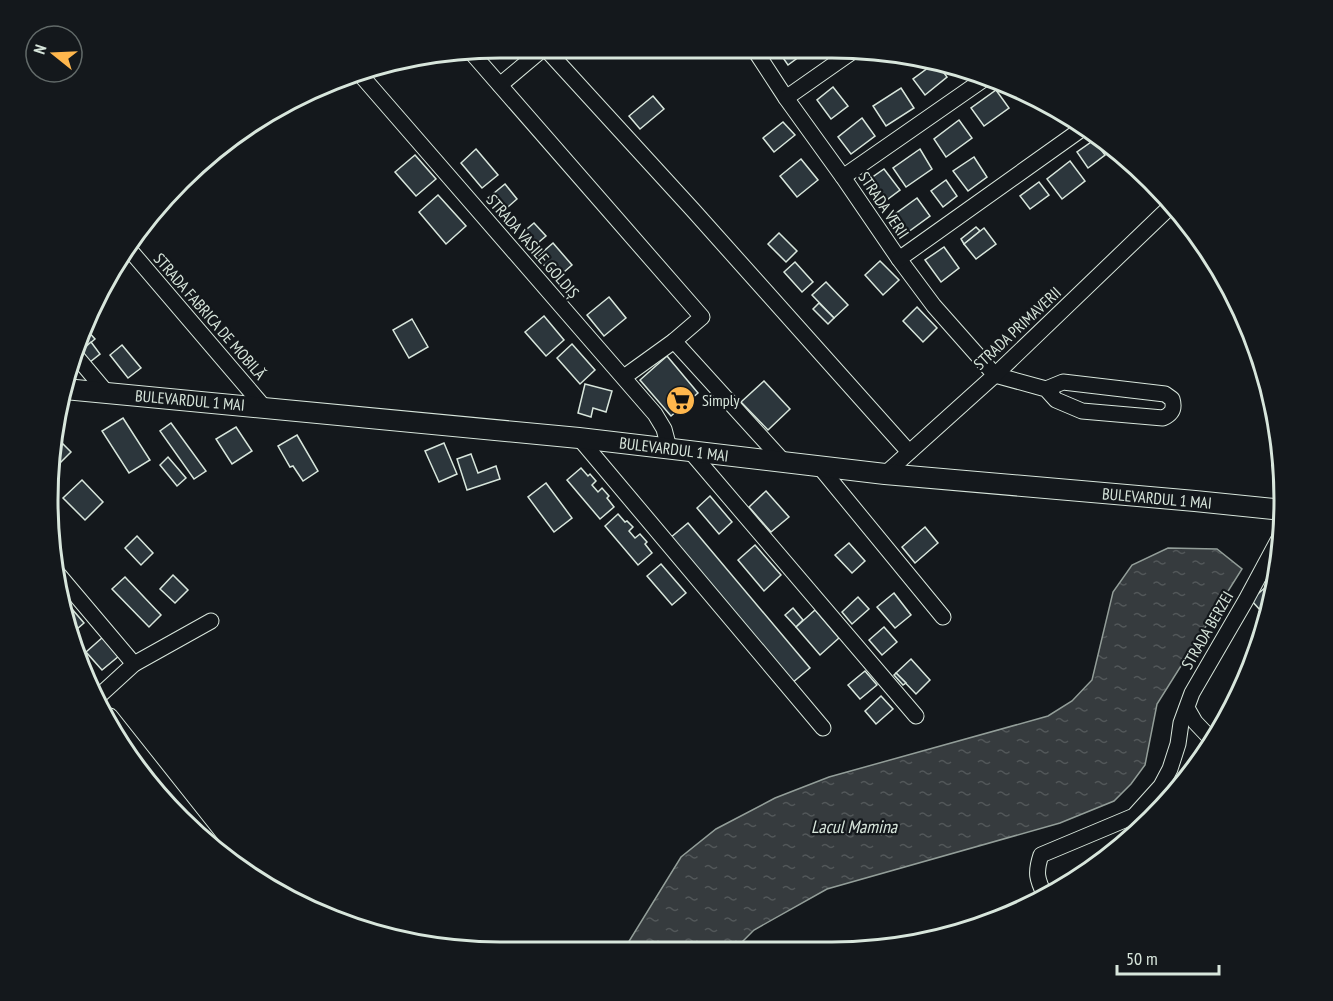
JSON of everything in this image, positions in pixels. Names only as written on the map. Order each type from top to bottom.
[{"type":"main road","name":"BULEVARDUL 1 MAI","points":[[73,390],[579,438],[885,474],[1274,509]]},
{"type":"street","points":[[500,85],[532,58]]},
{"type":"street","points":[[553,58],[693,210],[909,452]]},
{"type":"street","name":"STRADA VERII","points":[[760,58],[899,259],[934,306],[995,375]]},
{"type":"street","points":[[786,98],[843,58]]},
{"type":"street","points":[[477,59],[702,317],[624,377]]},
{"type":"street","name":"STRADA VASILE GOLDIȘ","points":[[365,80],[655,414],[664,429],[669,448]]},
{"type":"street","points":[[843,177],[978,83]]},
{"type":"street","points":[[899,259],[1077,132]]},
{"type":"street","name":"STRADA PRIMAVERII","points":[[885,474],[995,375],[1167,211]]},
{"type":"street","name":"STRADA FABRICA DE MOBILĂ","points":[[134,254],[264,407]]},
{"type":"street","points":[[674,340],[783,462]]},
{"type":"street","points":[[81,362],[107,393]]},
{"type":"street","points":[[995,375],[1046,389],[1056,400],[1082,411],[1163,418],[1169,416],[1174,405],[1172,399],[1165,394],[1063,382],[1046,389]]},
{"type":"street","points":[[579,438],[823,728]]},
{"type":"street","points":[[690,451],[916,716]]},
{"type":"street","points":[[819,466],[943,617]]},
{"type":"street","name":"STRADA BERZEI","points":[[1143,815],[1170,769],[1178,744],[1181,723],[1192,693],[1272,552]]},
{"type":"street","points":[[66,584],[134,664]]},
{"type":"street","points":[[103,693],[134,664],[211,621]]},
{"type":"street","points":[[1187,708],[1195,722],[1207,735]]},
{"type":"street","points":[[130,741],[181,806]]},
{"type":"street","points":[[1042,889],[1037,879],[1037,865],[1041,855],[1135,822]]},
{"type":"water","name":"Lacul Mamina","points":[[1168,548],[1217,549],[1242,569],[1157,704],[1145,765],[1114,801],[1060,823],[827,889],[754,930],[742,942],[629,942],[681,857],[716,829],[775,798],[829,777],[1048,716],[1072,701],[1092,680],[1113,592],[1132,565]]},
{"type":"building","points":[[783,58],[798,58],[788,65]]},
{"type":"building","points":[[927,69],[944,73],[947,77],[925,95],[913,79]]},
{"type":"building","points":[[833,87],[848,106],[831,119],[817,100]]},
{"type":"building","points":[[901,88],[914,108],[886,126],[873,106]]},
{"type":"building","points":[[996,90],[1009,108],[984,126],[971,108]]},
{"type":"building","points":[[653,96],[664,109],[640,129],[629,116]]},
{"type":"building","points":[[862,118],[875,136],[851,154],[838,137]]},
{"type":"building","points":[[959,120],[972,138],[946,157],[934,139]]},
{"type":"building","points":[[783,122],[795,135],[774,152],[763,138]]},
{"type":"building","points":[[1091,142],[1105,155],[1088,168],[1077,152]]},
{"type":"building","points":[[476,149],[498,175],[482,188],[461,163]]},
{"type":"building","points":[[920,149],[932,169],[906,187],[893,168]]},
{"type":"building","points":[[415,155],[436,179],[416,196],[395,172]]},
{"type":"building","points":[[974,157],[987,177],[968,191],[953,171]]},
{"type":"building","points":[[801,159],[818,180],[797,197],[780,176]]},
{"type":"building","points":[[1070,161],[1085,181],[1062,199],[1047,179]]},
{"type":"building","points":[[884,169],[900,190],[880,205],[864,183]]},
{"type":"building","points":[[946,180],[957,196],[943,207],[931,191]]},
{"type":"building","points":[[1039,182],[1049,195],[1030,209],[1020,196]]},
{"type":"building","points":[[505,184],[517,199],[501,213],[488,198]]},
{"type":"building","points":[[438,195],[466,226],[446,244],[419,212]]},
{"type":"building","points":[[917,198],[930,216],[904,235],[891,217]]},
{"type":"building","points":[[534,223],[546,236],[533,247],[521,234]]},
{"type":"building","points":[[976,227],[980,231],[964,244],[961,239]]},
{"type":"building","points":[[984,228],[996,244],[976,259],[964,244]]},
{"type":"building","points":[[779,233],[797,251],[786,262],[768,244]]},
{"type":"building","points":[[553,243],[572,265],[556,279],[537,257]]},
{"type":"building","points":[[944,247],[959,268],[941,282],[925,260]]},
{"type":"building","points":[[880,261],[899,280],[883,295],[865,275]]},
{"type":"building","points":[[795,262],[813,282],[802,292],[784,272]]},
{"type":"building","points":[[826,282],[848,305],[834,318],[812,295]]},
{"type":"building","points":[[609,297],[626,318],[604,336],[587,315]]},
{"type":"building","points":[[819,303],[834,318],[828,324],[813,309]]},
{"type":"building","points":[[917,307],[937,328],[923,342],[903,321]]},
{"type":"building","points":[[544,316],[564,340],[546,356],[525,332]]},
{"type":"building","points":[[412,319],[428,347],[409,358],[393,330]]},
{"type":"building","points":[[91,334],[95,339],[86,346]]},
{"type":"building","points":[[91,342],[100,354],[90,362],[83,354]]},
{"type":"building","points":[[572,344],[595,370],[580,384],[557,358]]},
{"type":"building","points":[[122,345],[141,368],[128,378],[110,355]]},
{"type":"building","points":[[667,356],[698,393],[671,416],[640,380]]},
{"type":"building","points":[[764,381],[790,409],[768,430],[741,402]]},
{"type":"building","points":[[585,384],[612,391],[606,412],[593,408],[591,417],[578,413]]},
{"type":"building","points":[[123,418],[150,460],[129,473],[102,431]]},
{"type":"building","points":[[171,423],[206,471],[194,479],[160,431]]},
{"type":"building","points":[[236,427],[252,451],[232,464],[216,439]]},
{"type":"building","points":[[297,435],[318,471],[303,481],[293,466],[290,467],[278,446]]},
{"type":"building","points":[[62,443],[71,452],[60,461]]},
{"type":"building","points":[[444,443],[457,474],[439,482],[425,451]]},
{"type":"building","points":[[471,454],[478,473],[496,466],[500,479],[467,490],[457,459]]},
{"type":"building","points":[[168,457],[186,478],[177,486],[160,465]]},
{"type":"building","points":[[581,468],[596,481],[592,485],[598,492],[602,488],[609,496],[607,498],[614,507],[600,519],[567,480]]},
{"type":"building","points":[[82,480],[103,502],[85,520],[63,498]]},
{"type":"building","points":[[546,483],[572,518],[554,532],[528,497]]},
{"type":"building","points":[[766,491],[789,517],[771,532],[749,507]]},
{"type":"building","points":[[710,496],[732,522],[719,534],[697,508]]},
{"type":"building","points":[[618,514],[633,527],[629,531],[635,538],[640,534],[647,542],[645,544],[652,553],[638,565],[605,526]]},
{"type":"building","points":[[688,523],[810,668],[792,683],[670,538]]},
{"type":"building","points":[[925,527],[938,543],[915,563],[902,547]]},
{"type":"building","points":[[137,536],[153,553],[141,565],[125,548]]},
{"type":"building","points":[[849,543],[865,561],[852,573],[835,555]]},
{"type":"building","points":[[755,545],[781,575],[764,591],[738,560]]},
{"type":"building","points":[[661,564],[686,593],[672,605],[647,576]]},
{"type":"building","points":[[173,575],[188,590],[175,603],[160,589]]},
{"type":"building","points":[[125,577],[161,615],[149,627],[112,589]]},
{"type":"building","points":[[1266,587],[1260,610],[1251,600]]},
{"type":"building","points":[[894,593],[911,615],[895,628],[877,607]]},
{"type":"building","points":[[858,597],[869,609],[852,624],[842,612]]},
{"type":"building","points":[[793,608],[803,620],[796,627],[785,615]]},
{"type":"building","points":[[73,610],[84,623],[78,628]]},
{"type":"building","points":[[815,610],[839,638],[820,655],[796,627]]},
{"type":"building","points":[[884,627],[897,642],[882,655],[869,640]]},
{"type":"building","points":[[103,637],[119,656],[102,670],[86,652]]},
{"type":"building","points":[[911,659],[930,680],[916,694],[896,673]]},
{"type":"building","points":[[865,671],[877,685],[860,699],[848,685]]},
{"type":"building","points":[[896,673],[906,683],[903,685],[894,675]]},
{"type":"building","points":[[881,696],[893,709],[876,724],[865,711]]},
{"type":"place","name":"Simply","points":[[681,400]]}]
